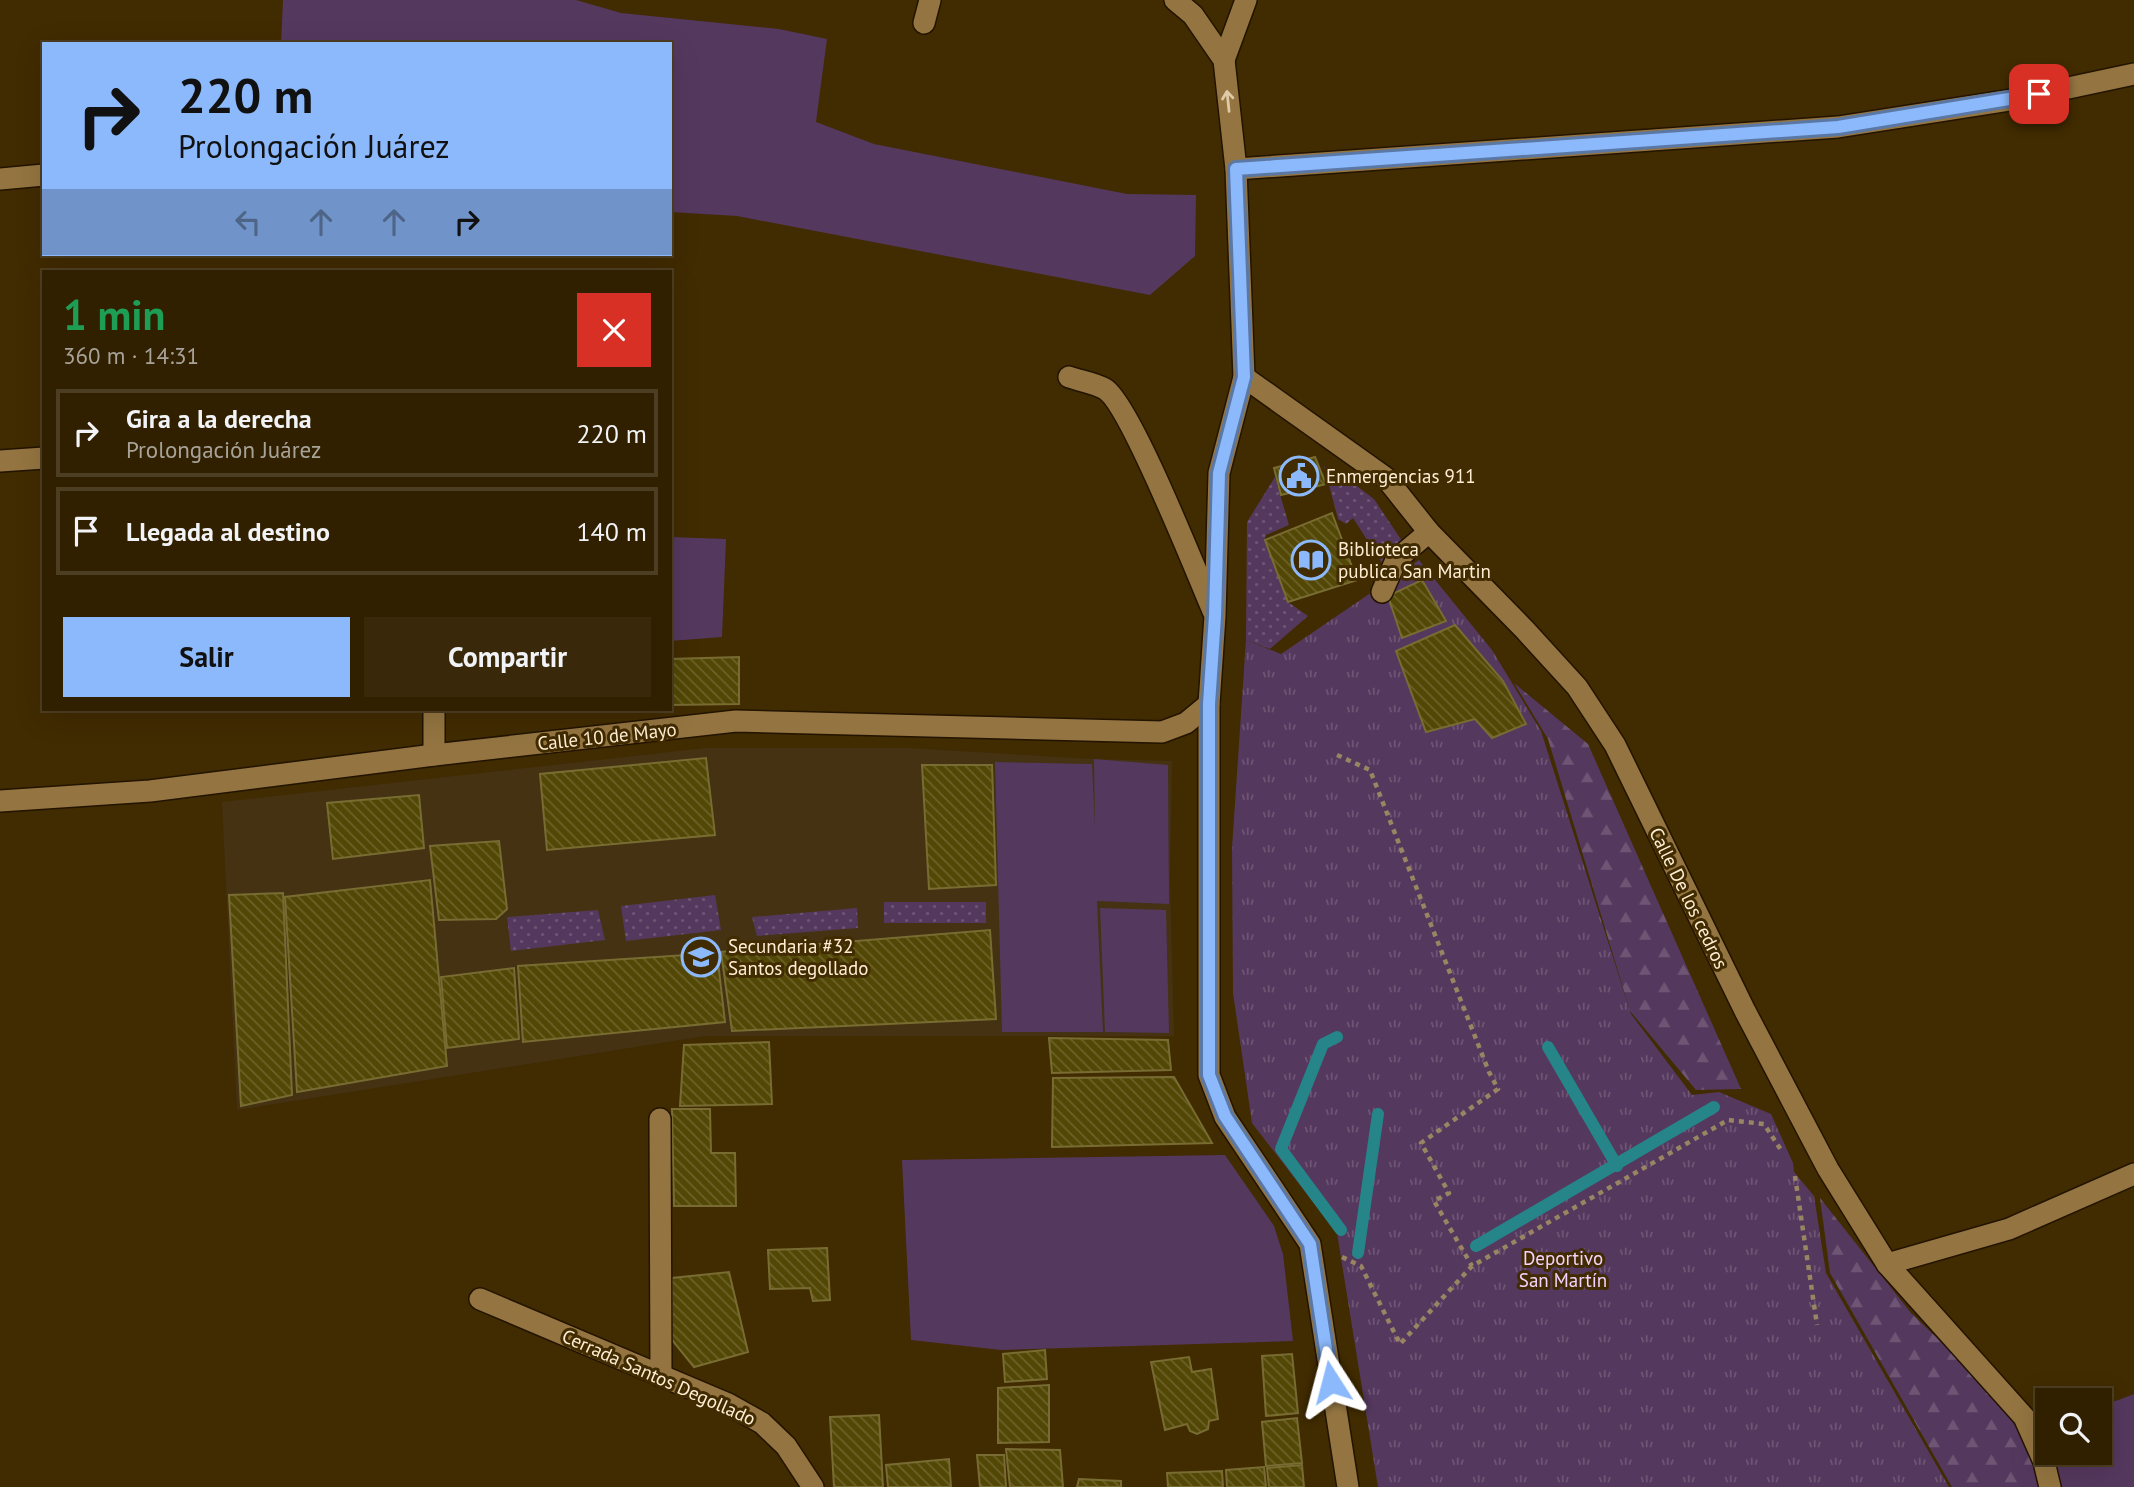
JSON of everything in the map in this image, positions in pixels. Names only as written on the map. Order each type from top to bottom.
[{"type":"street","points":[[924,23],[930,0]]},
{"type":"street","points":[[1175,0],[1193,15],[1224,60]]},
{"type":"street","points":[[1246,0],[1224,60],[1236,169],[1244,377],[1219,473],[1215,616],[1209,704],[1209,1075],[1225,1116],[1310,1244],[1348,1487]]},
{"type":"street","points":[[1236,169],[1838,127],[2017,99],[2134,74]]},
{"type":"street","points":[[0,179],[42,175]]},
{"type":"street","points":[[1069,377],[1106,390],[1124,412],[1215,616]]},
{"type":"street","name":"Calle De los cedros","points":[[1244,377],[1386,478],[1429,532],[1577,687],[1615,745],[1828,1169],[1887,1264],[2024,1417],[2044,1462],[2050,1487]]},
{"type":"street","points":[[0,461],[42,458]]},
{"type":"street","points":[[1382,592],[1396,560],[1429,532]]},
{"type":"street","name":"Calle 10 de Mayo","points":[[0,801],[150,790],[736,721],[1162,732],[1186,723],[1209,704]]},
{"type":"street","points":[[434,711],[434,755]]},
{"type":"street","points":[[660,1118],[661,1376]]},
{"type":"street","points":[[1887,1264],[2010,1229],[2134,1174]]},
{"type":"street","name":"Cerrada Santos Degollado","points":[[480,1299],[728,1404],[762,1423],[786,1446],[813,1487]]},
{"type":"path","points":[[1337,755],[1370,770],[1498,1089],[1421,1143],[1449,1193],[1434,1201],[1472,1266]]},
{"type":"path","points":[[1335,1254],[1361,1266],[1400,1344],[1472,1266],[1728,1120],[1764,1124],[1782,1153]]},
{"type":"path","points":[[1794,1172],[1817,1325]]},
{"type":"shaded area","name":"Secundaria #32 Santos degollado","points":[[705,748],[907,748],[1172,761],[1170,878],[1174,1036],[705,1036],[237,1110],[222,802]]},
{"type":"green space","points":[[283,0],[576,0],[621,13],[779,29],[827,39],[816,122],[874,144],[1127,194],[1196,195],[1195,256],[1150,295],[737,216],[672,212],[672,42],[281,42]]},
{"type":"green space","points":[[1324,466],[1345,477],[1374,499],[1404,544],[1382,563],[1353,518],[1346,524],[1338,519]]},
{"type":"green space","points":[[1275,477],[1289,525],[1266,535],[1265,540],[1288,602],[1308,616],[1270,649],[1246,640],[1247,522]]},
{"type":"green space","points":[[672,537],[726,539],[722,637],[672,641]]},
{"type":"green space","name":"Deportivo San Martín","points":[[1419,560],[1492,650],[1541,731],[1631,1014],[1692,1095],[1719,1092],[1771,1114],[1793,1163],[1794,1172],[1814,1196],[1826,1273],[1949,1487],[1378,1487],[1337,1233],[1252,1123],[1233,993],[1232,848],[1246,640],[1281,654]]},
{"type":"green space","points":[[1514,683],[1588,744],[1741,1089],[1696,1090],[1630,1011],[1548,739]]},
{"type":"green space","points":[[1094,759],[1168,765],[1169,904],[1097,901],[1103,1032],[1002,1032],[995,762],[1092,764],[1095,828]]},
{"type":"green space","points":[[715,895],[721,930],[626,941],[621,906]]},
{"type":"green space","points":[[884,902],[986,902],[986,923],[884,923]]},
{"type":"green space","points":[[857,908],[858,928],[757,936],[752,917]]},
{"type":"green space","points":[[1100,908],[1166,910],[1169,1033],[1105,1032]]},
{"type":"green space","points":[[598,910],[605,940],[511,951],[507,917]]},
{"type":"green space","points":[[1225,1155],[1274,1226],[1283,1254],[1293,1341],[1001,1350],[911,1340],[902,1160]]},
{"type":"green space","points":[[1820,1198],[1911,1313],[2009,1407],[2031,1451],[2039,1487],[1952,1487],[1830,1273]]},
{"type":"green space","points":[[2134,1394],[2134,1487],[2057,1487],[2051,1465],[2112,1465],[2112,1402]]},
{"type":"building","name":"Enmergencias 911","points":[[1315,457],[1326,484],[1281,495],[1274,468]]},
{"type":"building","name":"Biblioteca publica San Martin","points":[[1332,513],[1357,580],[1288,602],[1265,540]]},
{"type":"building","points":[[1422,580],[1446,621],[1402,638],[1388,596]]},
{"type":"building","points":[[1455,625],[1503,681],[1526,724],[1492,738],[1475,719],[1426,732],[1396,651]]},
{"type":"building","points":[[739,657],[739,704],[672,705],[672,659]]},
{"type":"building","points":[[706,758],[715,835],[547,850],[540,774]]},
{"type":"building","points":[[922,765],[992,765],[996,885],[929,889]]},
{"type":"building","points":[[419,795],[424,848],[333,859],[327,803]]},
{"type":"building","points":[[499,841],[507,909],[496,919],[439,920],[430,846]]},
{"type":"building","points":[[430,880],[447,1066],[297,1092],[285,897]]},
{"type":"building","points":[[283,893],[292,1095],[241,1106],[229,895]]},
{"type":"building","points":[[990,930],[996,1019],[732,1031],[721,952]]},
{"type":"building","points":[[717,953],[725,1022],[523,1042],[518,966]]},
{"type":"building","points":[[514,968],[519,1039],[447,1048],[441,977]]},
{"type":"building","points":[[1049,1038],[1168,1040],[1171,1070],[1052,1073]]},
{"type":"building","points":[[769,1042],[772,1104],[680,1106],[684,1045]]},
{"type":"building","points":[[1174,1077],[1212,1143],[1052,1147],[1053,1078]]},
{"type":"building","points":[[672,1109],[710,1109],[711,1153],[735,1153],[736,1206],[674,1206]]},
{"type":"building","points":[[827,1248],[830,1300],[813,1301],[810,1288],[770,1289],[768,1250]]},
{"type":"building","points":[[729,1272],[748,1352],[694,1367],[672,1340],[672,1278]]},
{"type":"building","points":[[1045,1350],[1047,1379],[1005,1382],[1003,1354]]},
{"type":"building","points":[[1292,1354],[1298,1413],[1266,1416],[1262,1356]]},
{"type":"building","points":[[1189,1357],[1192,1372],[1211,1369],[1218,1419],[1209,1421],[1208,1429],[1197,1434],[1190,1431],[1187,1424],[1165,1430],[1151,1362]]},
{"type":"building","points":[[1049,1385],[1049,1442],[998,1443],[998,1388]]},
{"type":"building","points":[[879,1415],[883,1487],[834,1487],[830,1417]]},
{"type":"building","points":[[1297,1418],[1302,1463],[1266,1466],[1262,1422]]},
{"type":"building","points":[[1006,1449],[1060,1450],[1063,1487],[1010,1487]]},
{"type":"building","points":[[977,1455],[1004,1455],[1006,1487],[980,1487]]},
{"type":"building","points":[[949,1459],[951,1487],[888,1487],[886,1465]]},
{"type":"building","points":[[1302,1465],[1304,1487],[1269,1487],[1267,1468]]},
{"type":"building","points":[[1264,1467],[1266,1487],[1227,1487],[1226,1470]]},
{"type":"building","points":[[1222,1471],[1223,1487],[1168,1487],[1167,1473]]},
{"type":"building","points":[[1079,1479],[1121,1481],[1121,1487],[1077,1487]]},
{"type":"waterway","points":[[1337,1037],[1323,1044],[1281,1149],[1341,1230]]},
{"type":"waterway","points":[[1548,1047],[1617,1166]]},
{"type":"waterway","points":[[1476,1246],[1714,1107]]},
{"type":"waterway","points":[[1358,1253],[1378,1114]]},
{"type":"place","name":"Enmergencias 911","points":[[1299,476]]},
{"type":"place","name":"Biblioteca publica San Martin","points":[[1311,560]]},
{"type":"place","name":"Secundaria #32 Santos degollado","points":[[701,957]]},
{"type":"route","points":[[1331,1382],[1310,1244],[1225,1116],[1209,1075],[1209,704],[1215,616],[1219,473],[1244,377],[1236,169],[1838,127],[2039,94]]}]
